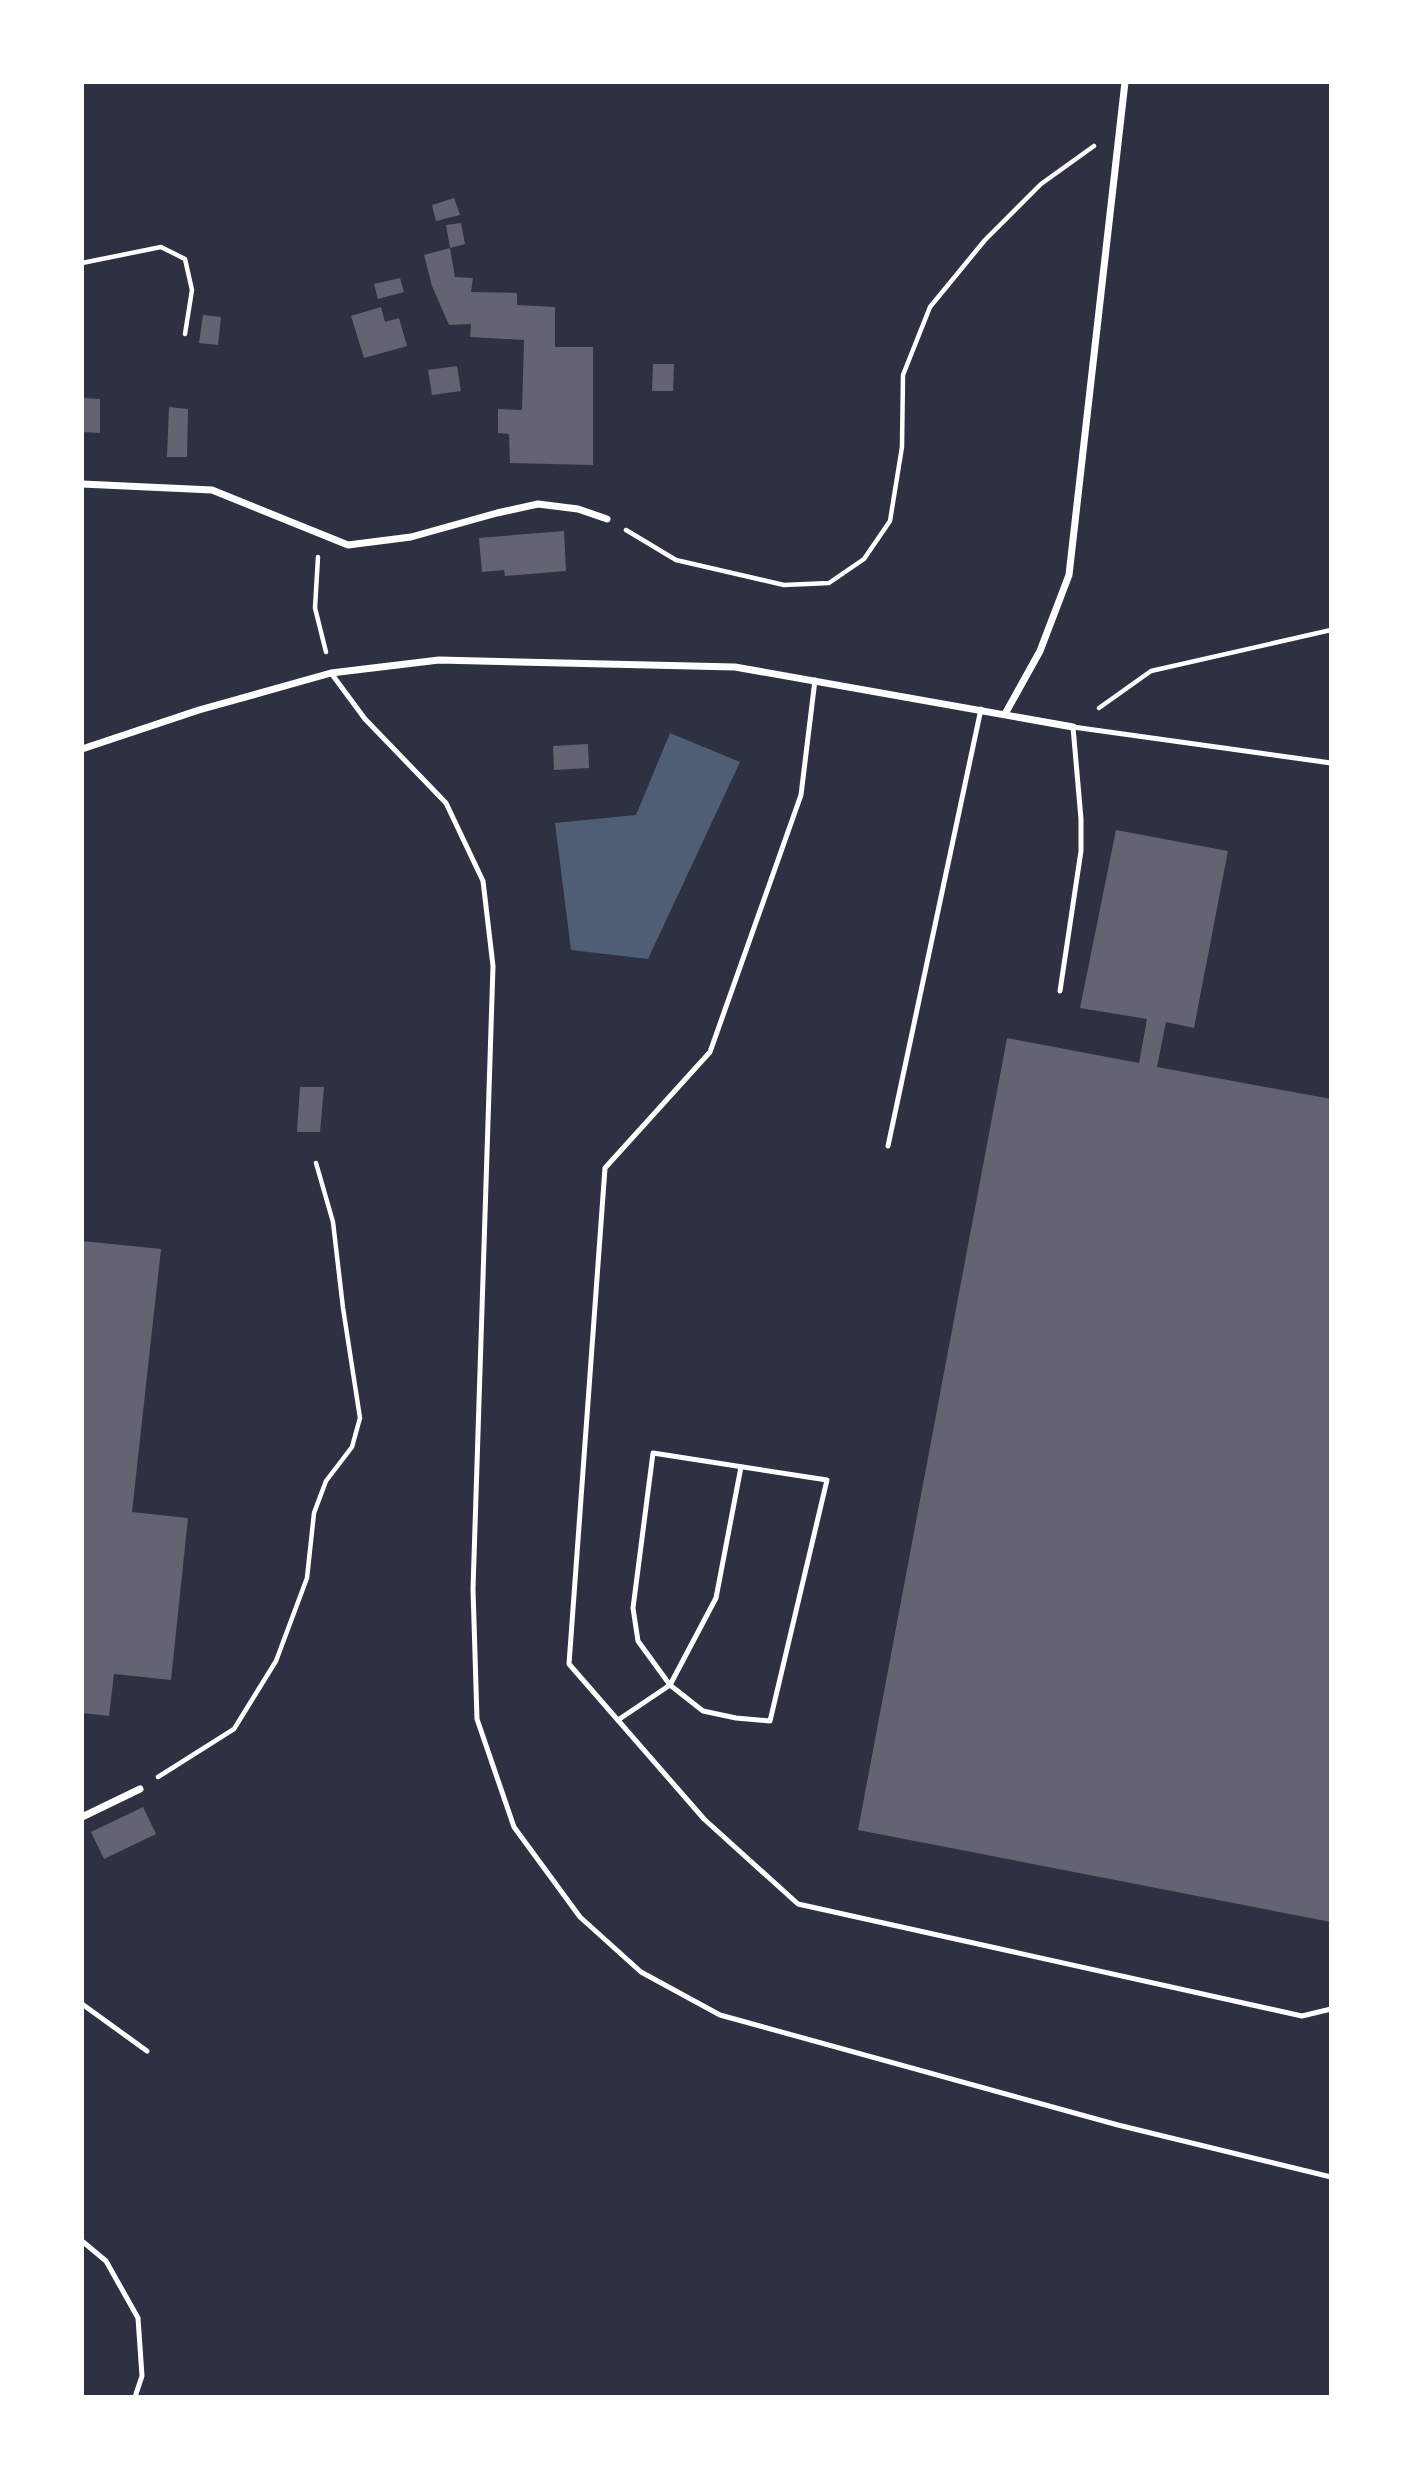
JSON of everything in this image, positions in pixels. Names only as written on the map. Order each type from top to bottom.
[{"type":"street","points":[[1006,714],[1040,651],[1069,575],[1125,82]]},
{"type":"street","points":[[82,484],[212,490],[348,545],[411,537],[538,504],[578,509],[607,519]]},
{"type":"street","points":[[82,749],[199,710],[331,673],[452,660],[735,667],[1073,727]]},
{"type":"street","points":[[82,1816],[140,1789]]},
{"type":"lane","points":[[331,673],[365,719],[446,803],[483,881],[493,966],[472,1589],[477,1718],[513,1827],[580,1917],[600,1936],[640,1972],[719,2015],[1118,2125],[1331,2177]]},
{"type":"lane","points":[[815,680],[801,795],[710,1052],[605,1168],[569,1664],[704,1819],[798,1904],[1302,2016],[1331,2009]]},
{"type":"lane","points":[[888,1146],[981,709]]},
{"type":"lane","points":[[1060,991],[1081,851],[1073,727],[1331,763]]},
{"type":"lane","points":[[653,1453],[827,1480],[770,1721],[703,1711],[670,1685],[638,1641],[633,1608],[653,1453]]},
{"type":"lane","points":[[618,1720],[670,1685],[716,1598],[741,1467]]},
{"type":"lane","points":[[82,2004],[147,2051]]},
{"type":"lane","points":[[82,2241],[106,2261],[138,2318],[142,2376],[135,2397]]},
{"type":"path","points":[[607,519],[676,560],[784,585],[829,583],[864,559],[890,521],[902,447],[903,375],[930,307],[985,240],[1041,184],[1120,127]]},
{"type":"path","points":[[82,263],[161,247],[186,259],[192,290],[185,334]]},
{"type":"path","points":[[319,535],[316,608],[331,673]]},
{"type":"path","points":[[1073,727],[1151,671],[1331,630]]},
{"type":"path","points":[[140,1789],[234,1729],[276,1661],[307,1578],[314,1513],[326,1481],[352,1447],[360,1418],[333,1222],[316,1163]]},
{"type":"water","points":[[670,733],[740,762],[648,959],[571,950],[555,823],[636,815]]},
{"type":"building","points":[[454,198],[460,215],[436,221],[432,205]]},
{"type":"building","points":[[461,223],[465,244],[450,248],[446,225]]},
{"type":"building","points":[[450,248],[455,277],[473,278],[471,292],[517,293],[517,305],[555,307],[555,347],[593,347],[593,465],[510,463],[509,434],[498,433],[498,409],[522,410],[524,340],[470,337],[471,324],[449,325],[432,286],[424,255]]},
{"type":"building","points":[[400,278],[404,292],[378,299],[374,284]]},
{"type":"building","points":[[381,307],[385,322],[399,318],[407,346],[364,358],[351,316]]},
{"type":"building","points":[[203,315],[221,317],[218,345],[199,343]]},
{"type":"building","points":[[653,364],[674,364],[673,391],[652,391]]},
{"type":"building","points":[[457,366],[461,391],[432,395],[428,370]]},
{"type":"building","points":[[82,398],[100,399],[100,433],[82,432]]},
{"type":"building","points":[[169,407],[188,409],[187,457],[167,457]]},
{"type":"building","points":[[564,531],[566,571],[505,576],[504,570],[482,572],[479,538]]},
{"type":"building","points":[[588,744],[589,768],[554,770],[553,746]]},
{"type":"building","points":[[1116,830],[1228,851],[1194,1028],[1166,1022],[1157,1067],[1331,1099],[1331,1922],[858,1830],[1007,1038],[1139,1063],[1147,1019],[1080,1008]]},
{"type":"building","points":[[300,1087],[324,1087],[320,1132],[297,1132]]},
{"type":"building","points":[[82,1241],[161,1249],[132,1512],[188,1518],[171,1680],[114,1674],[109,1716],[82,1713]]},
{"type":"building","points":[[143,1807],[156,1834],[104,1859],[91,1832]]}]
